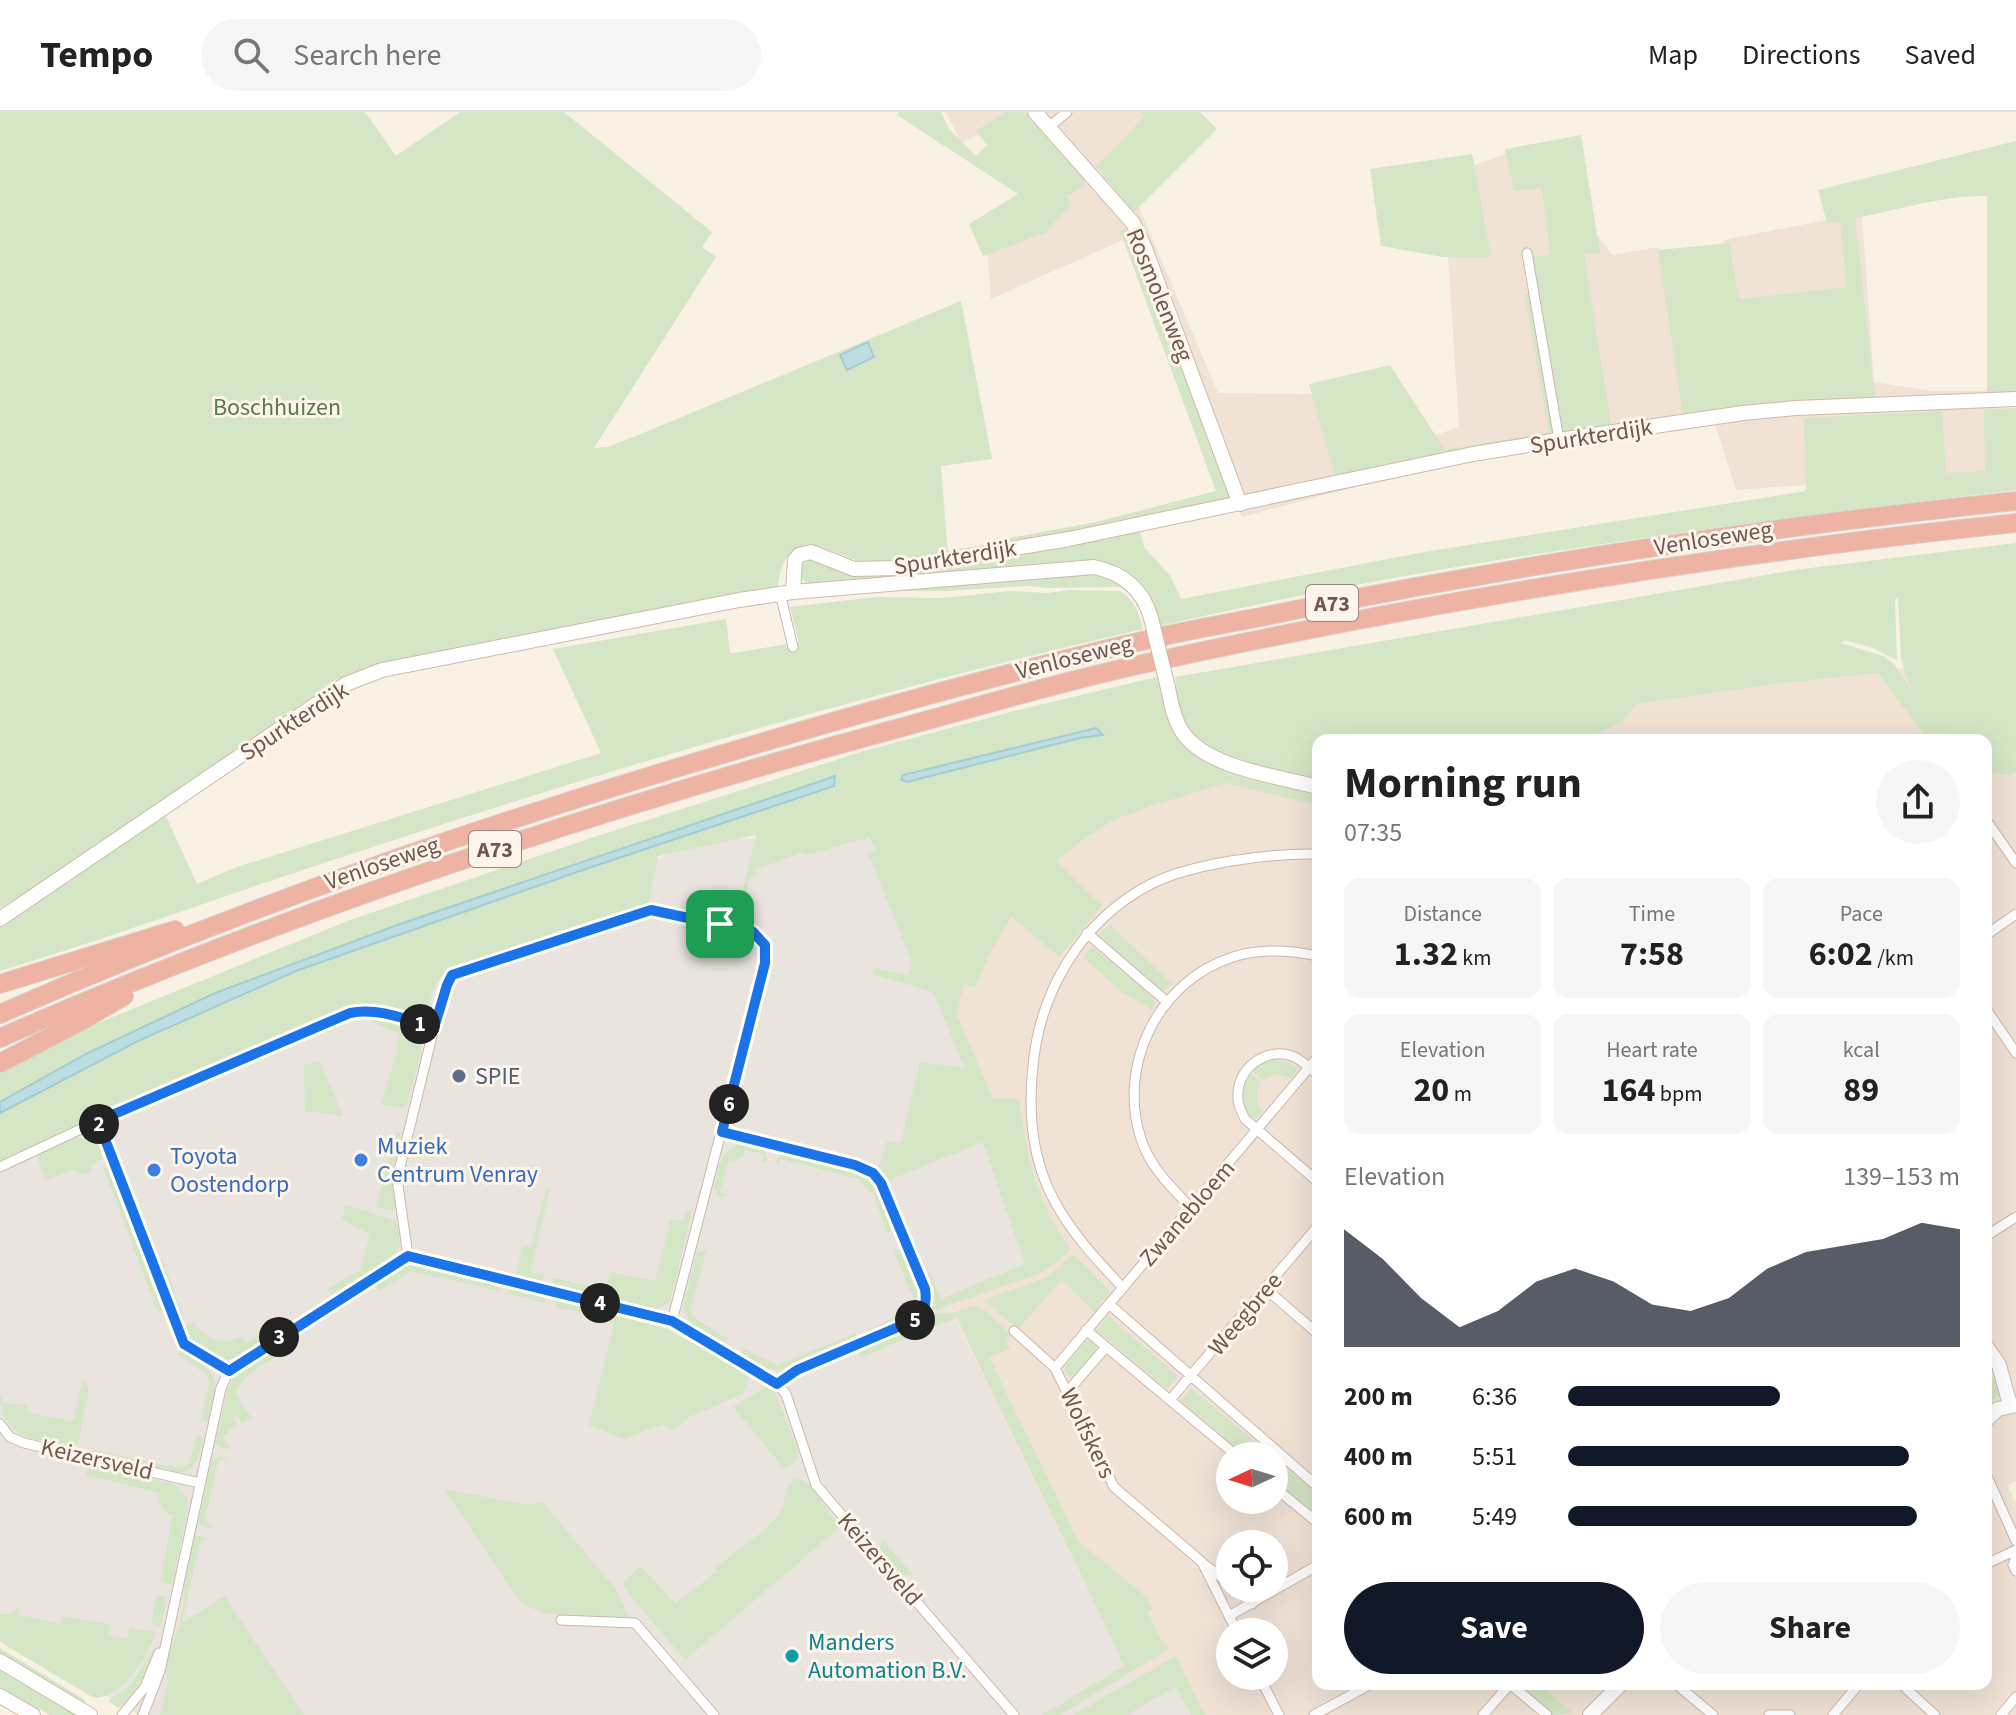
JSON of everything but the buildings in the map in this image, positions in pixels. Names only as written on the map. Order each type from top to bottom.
[{"type":"highway","name":"Venloseweg","points":[[274,903],[470,833],[812,727],[1148,640],[1537,565],[1782,529],[2016,501]]},
{"type":"highway","name":"Venloseweg","points":[[175,965],[374,890],[671,792],[820,749],[1151,662],[1529,591],[1784,551],[2016,523]]},
{"type":"highway","name":"A73","points":[[0,984],[119,946],[274,903]]},
{"type":"highway","name":"A73","points":[[0,1014],[274,903]]},
{"type":"highway","name":"A73","points":[[0,1038],[175,965]]},
{"type":"highway","name":"A73","points":[[0,1063],[83,1020],[175,965]]},
{"type":"street","name":"Rosmolenweg","points":[[1035,112],[1133,223],[1240,504]]},
{"type":"street","points":[[1049,127],[1067,112]]},
{"type":"street","points":[[1527,253],[1559,440]]},
{"type":"street","name":"Spurkterdijk","points":[[0,919],[346,684],[382,670],[787,592],[795,560],[804,553],[811,552],[854,569],[896,568],[1069,539],[1473,454],[1559,440],[1743,413],[2016,399]]},
{"type":"street","points":[[793,647],[787,592],[1094,567],[1113,572],[1129,582],[1146,604],[1179,726],[1188,740],[1204,754],[1219,761],[1312,785]]},
{"type":"street","points":[[1992,829],[2016,863]]},
{"type":"street","points":[[1123,1288],[1082,1244],[1054,1201],[1040,1168],[1031,1121],[1035,1045],[1051,989],[1087,933],[1119,904],[1152,883],[1229,862],[1312,854]]},
{"type":"street","points":[[408,1256],[397,1179],[434,1028],[452,975],[651,910],[753,932],[765,945],[765,963],[672,1321]]},
{"type":"street","points":[[1992,931],[2016,914]]},
{"type":"street","points":[[1087,933],[1166,1001]]},
{"type":"street","points":[[1191,1208],[1156,1171],[1141,1139],[1134,1077],[1139,1053],[1153,1020],[1166,1001],[1202,971],[1234,956],[1270,950],[1312,955]]},
{"type":"street","points":[[0,1167],[98,1121],[350,1013],[379,1011],[434,1028]]},
{"type":"street","points":[[1992,1018],[2016,1053]]},
{"type":"street","points":[[1312,1070],[1294,1056],[1278,1053],[1260,1058],[1246,1069],[1237,1093],[1245,1119],[1312,1177]]},
{"type":"street","name":"Zwanebloem","points":[[1055,1368],[1312,1064]]},
{"type":"street","points":[[98,1121],[184,1344],[229,1371]]},
{"type":"street","points":[[143,1715],[156,1687],[221,1388],[229,1371],[408,1256],[672,1321],[777,1384],[797,1370],[917,1319],[927,1300],[925,1289],[881,1183],[873,1173],[855,1165],[722,1132]]},
{"type":"street","points":[[1992,1232],[2016,1217]]},
{"type":"street","name":"Weegbree","points":[[1170,1400],[1312,1233]]},
{"type":"street","points":[[1266,1289],[1312,1329]]},
{"type":"street","points":[[1109,1304],[1312,1482]]},
{"type":"street","points":[[1086,1330],[1220,1442]]},
{"type":"street","name":"Wolfskers","points":[[1014,1331],[1055,1368],[1114,1487],[1216,1573]]},
{"type":"street","points":[[1068,1391],[1106,1347]]},
{"type":"street","points":[[1992,1355],[2014,1402],[1992,1414]]},
{"type":"street","name":"Keizersveld","points":[[777,1384],[786,1394],[816,1485],[1014,1715]]},
{"type":"street","name":"Keizersveld","points":[[0,1424],[10,1437],[24,1443],[200,1483]]},
{"type":"street","points":[[1992,1487],[2016,1541]]},
{"type":"street","points":[[1288,1498],[1312,1518]]},
{"type":"street","points":[[1992,1561],[2016,1550]]},
{"type":"street","points":[[2016,1557],[2013,1565],[2016,1571]]},
{"type":"street","name":"Wolfskers","points":[[1202,1562],[1229,1616]]},
{"type":"street","points":[[1229,1616],[1312,1569]]},
{"type":"street","points":[[561,1620],[635,1623],[714,1715]]},
{"type":"street","points":[[122,1715],[145,1687],[166,1635]]},
{"type":"street","points":[[0,1661],[90,1715]]},
{"type":"street","points":[[1266,1690],[1279,1715]]},
{"type":"street","points":[[1314,1715],[1360,1690]]},
{"type":"street","points":[[1483,1715],[1505,1690]]},
{"type":"street","points":[[1517,1690],[1547,1715]]},
{"type":"street","points":[[1590,1715],[1615,1690]]},
{"type":"street","points":[[1598,1715],[1616,1690]]},
{"type":"street","points":[[1683,1690],[1713,1715]]},
{"type":"street","points":[[1833,1715],[1854,1690]]},
{"type":"street","points":[[1908,1690],[1935,1715]]},
{"type":"street","points":[[0,1696],[33,1715]]},
{"type":"street","points":[[2001,1715],[2016,1697]]},
{"type":"street","points":[[1769,1715],[1790,1715]]},
{"type":"shaded area","points":[[946,112],[1173,112],[1130,186],[1218,393],[1319,394],[1353,463],[1459,427],[1443,177],[1507,153],[1569,197],[1612,255],[1659,247],[1685,410],[1757,401],[1724,240],[1862,213],[1874,382],[1933,391],[2016,391],[1993,411],[1997,471],[1736,490],[1715,424],[1422,469],[1242,517],[1130,237],[991,299],[985,214],[1060,173],[1018,115],[961,143]]},
{"type":"shaded area","points":[[2016,644],[2016,1481],[2008,1485],[2016,1504],[2016,1715],[1190,1715],[1175,1685],[1124,1668],[1093,1598],[944,1294],[940,971],[1056,861],[1087,837],[1115,820],[1148,807],[1226,783],[1312,799],[1312,1690],[1992,1690],[1992,734],[1516,734],[1635,704],[1878,673]]},
{"type":"shaded area","points":[[867,832],[940,971],[1026,1264],[944,1295],[1093,1598],[1124,1668],[1176,1685],[1190,1715],[139,1715],[0,1633],[0,1136],[698,841]]},
{"type":"green space","name":"Boschhuizen","points":[[0,112],[365,112],[396,156],[460,112],[564,112],[712,232],[702,247],[716,257],[594,448],[608,447],[648,431],[961,301],[992,459],[941,466],[948,556],[872,566],[818,546],[808,546],[789,556],[778,586],[771,588],[363,670],[58,874],[0,908]]},
{"type":"green space","points":[[899,112],[941,112],[949,129],[976,156],[987,145],[976,131],[1005,112],[1024,112],[1086,179],[1083,186],[1067,196],[1071,204],[1045,233],[983,256],[969,224],[1018,194],[897,115]]},
{"type":"green space","points":[[1142,112],[1200,112],[1217,129],[1134,212],[1096,166],[1145,116]]},
{"type":"green space","points":[[1581,135],[1600,253],[1584,254],[1611,425],[1563,433],[1531,256],[1550,255],[1542,188],[1514,191],[1505,149]]},
{"type":"green space","points":[[2016,141],[2016,394],[1987,394],[1987,196],[1971,196],[1855,218],[1875,398],[1767,403],[1683,415],[1658,250],[1729,243],[1739,299],[1847,287],[1840,222],[1827,223],[1818,190]]},
{"type":"green space","points":[[1472,154],[1491,257],[1443,257],[1381,246],[1370,169]]},
{"type":"green space","points":[[1127,228],[1230,496],[1227,503],[1010,544],[1009,538],[1096,522],[1216,491],[1120,231]]},
{"type":"green space","points":[[1533,294],[1552,434],[1335,476],[1309,384],[1390,365],[1445,450],[1549,432],[1525,295]]},
{"type":"green space","points":[[2016,408],[2016,490],[1801,516],[1478,563],[1159,626],[1151,602],[1139,584],[1122,571],[1099,560],[820,585],[805,582],[799,574],[801,565],[810,560],[840,571],[874,575],[1140,532],[1144,547],[1171,577],[1181,599],[1424,552],[1806,491],[1804,418],[1942,411],[1946,473],[1985,471],[1984,409]]},
{"type":"green space","points":[[2016,543],[2016,772],[2011,775],[1992,773],[1992,734],[1924,734],[1878,673],[1636,704],[1622,722],[1597,734],[1312,734],[1312,779],[1230,756],[1199,741],[1189,732],[1180,713],[1175,677],[1794,570]],"holes":[[[1898,598],[1901,659],[1913,693],[1894,664],[1883,656],[1841,643],[1844,640],[1873,648],[1897,660],[1895,599]]]},
{"type":"green space","points":[[1091,573],[1109,577],[1127,590],[1119,587],[1028,586],[888,591]]},
{"type":"green space","points":[[1010,591],[1048,593],[1119,591],[1133,602],[1143,629],[921,684],[700,745],[373,847],[0,971],[0,925],[165,814],[197,884],[237,867],[601,753],[553,649],[726,619],[730,653],[734,653],[799,642],[790,607],[875,597],[942,598]]},
{"type":"green space","points":[[1161,676],[1181,739],[1312,791],[1312,804],[1226,783],[1115,820],[1056,861],[1102,905],[1059,957],[1011,916],[975,987],[964,984],[956,1013],[993,1099],[1019,1099],[1041,1196],[1071,1250],[1044,1272],[940,1310],[929,1308],[931,1293],[924,1275],[930,1272],[941,1299],[1025,1264],[983,1142],[884,1182],[874,1170],[880,1164],[887,1141],[901,1143],[920,1062],[965,1068],[933,992],[873,974],[874,968],[908,975],[912,962],[868,853],[876,851],[869,837],[806,855],[804,852],[756,869],[757,876],[750,877],[739,917],[736,916],[756,835],[658,856],[648,906],[453,967],[438,981],[426,1014],[409,1015],[358,1007],[0,1164],[0,1113],[138,1041],[296,971],[834,786],[835,777],[403,923],[215,993],[86,1054],[0,1102],[0,1073],[98,1023],[350,920],[594,837],[864,751]],"holes":[[[1089,729],[1098,736],[900,777]]]},
{"type":"green space","points":[[1110,924],[1172,984],[1162,991],[1158,989],[1103,942],[1100,934]]},
{"type":"green space","points":[[1090,948],[1094,948],[1154,997],[1152,1010],[1121,991],[1084,958]]},
{"type":"green space","points":[[373,1017],[412,1029],[421,1038],[421,1053],[407,1105],[402,1108],[381,1104],[400,1034],[372,1022]]},
{"type":"green space","points":[[1272,1059],[1297,1068],[1292,1078],[1276,1074],[1263,1080],[1251,1070],[1261,1061]]},
{"type":"green space","points":[[320,1061],[343,1116],[305,1111],[304,1065]]},
{"type":"green space","points":[[1249,1073],[1261,1082],[1257,1097],[1263,1111],[1258,1117],[1250,1118],[1242,1096]]},
{"type":"green space","points":[[397,1131],[401,1135],[394,1172],[396,1210],[376,1207]]},
{"type":"green space","points":[[77,1138],[95,1142],[103,1158],[90,1166],[91,1173],[85,1175],[74,1170],[46,1180],[36,1155]]},
{"type":"green space","points":[[743,1143],[765,1149],[767,1162],[763,1162],[764,1154],[745,1150],[743,1158],[739,1157],[736,1162],[729,1160],[720,1192],[728,1194],[719,1197],[714,1188],[721,1160],[729,1150]]},
{"type":"green space","points":[[780,1153],[862,1173],[876,1188],[893,1227],[887,1234],[874,1196],[858,1179],[781,1159],[778,1166],[776,1163]]},
{"type":"green space","points":[[103,1167],[110,1168],[164,1308],[158,1313]]},
{"type":"green space","points":[[546,1188],[550,1189],[530,1272],[545,1276],[541,1281],[516,1274],[523,1246],[531,1247]]},
{"type":"green space","points":[[345,1205],[397,1221],[400,1246],[389,1260],[331,1295],[327,1289],[360,1270],[370,1235],[342,1220]]},
{"type":"green space","points":[[686,1209],[692,1211],[670,1302],[656,1310],[550,1283],[555,1278],[604,1290],[611,1272],[655,1281],[671,1220],[683,1221]]},
{"type":"green space","points":[[893,1249],[903,1251],[917,1285],[919,1305],[906,1318],[872,1333],[867,1330],[909,1310],[914,1300]]},
{"type":"green space","points":[[707,1250],[690,1311],[696,1319],[728,1339],[719,1342],[692,1324],[683,1307],[697,1252]]},
{"type":"green space","points":[[1074,1254],[1108,1289],[1109,1293],[1100,1303],[1097,1314],[1061,1280],[1018,1329],[984,1300],[1045,1278]]},
{"type":"green space","points":[[162,1258],[186,1325],[194,1322],[209,1337],[228,1341],[242,1336],[246,1343],[288,1318],[292,1324],[238,1357],[220,1359],[206,1354],[184,1329],[159,1262]]},
{"type":"green space","points":[[407,1264],[499,1284],[498,1291],[411,1271],[380,1291],[375,1284]]},
{"type":"green space","points":[[511,1288],[542,1295],[545,1297],[544,1303],[508,1293]]},
{"type":"green space","points":[[556,1301],[664,1328],[749,1376],[744,1393],[689,1417],[674,1430],[664,1423],[625,1439],[589,1425],[614,1322],[565,1308],[560,1310],[556,1307]]},
{"type":"green space","points":[[976,1306],[1011,1334],[1006,1341],[1010,1349],[989,1357],[1078,1541],[1148,1598],[1152,1609],[1148,1612],[1160,1639],[1170,1648],[1060,1715],[1042,1715],[1124,1666],[957,1317],[860,1358],[860,1349],[917,1325],[928,1312],[947,1314]]},
{"type":"green space","points":[[1108,1316],[1178,1376],[1167,1389],[1097,1330]]},
{"type":"green space","points":[[856,1333],[855,1340],[780,1371],[765,1369],[743,1356],[741,1348],[777,1365]]},
{"type":"green space","points":[[1090,1340],[1098,1350],[1076,1376],[1070,1377],[1065,1366]]},
{"type":"green space","points":[[274,1350],[280,1354],[247,1377],[238,1388],[238,1396],[251,1417],[242,1423],[237,1415],[233,1418],[238,1425],[223,1436],[231,1450],[215,1445],[228,1388],[236,1374]]},
{"type":"green space","points":[[185,1351],[206,1367],[214,1380],[208,1421],[200,1423],[210,1380],[177,1354]]},
{"type":"green space","points":[[1992,1375],[2000,1394],[1992,1401]]},
{"type":"green space","points":[[83,1380],[89,1389],[78,1444],[73,1448],[35,1440],[6,1421],[0,1394],[3,1403],[24,1404],[31,1413],[73,1422]]},
{"type":"green space","points":[[765,1387],[775,1392],[798,1452],[796,1462],[784,1468],[733,1407]]},
{"type":"green space","points":[[1191,1388],[1255,1442],[1229,1442],[1181,1401]]},
{"type":"green space","points":[[198,1433],[203,1439],[197,1460],[182,1473],[93,1454],[89,1449],[180,1468],[188,1465]]},
{"type":"green space","points":[[219,1456],[229,1458],[218,1461],[205,1520],[212,1528],[198,1524],[211,1462]]},
{"type":"green space","points":[[88,1463],[174,1484],[187,1497],[188,1508],[172,1585],[160,1581],[173,1515],[166,1513],[159,1501],[159,1493],[86,1475]]},
{"type":"green space","points":[[1288,1470],[1312,1490],[1312,1511],[1288,1491]]},
{"type":"green space","points":[[796,1478],[809,1484],[840,1527],[685,1660],[623,1584],[640,1566],[675,1603],[717,1572],[715,1568],[778,1516],[788,1486]]},
{"type":"green space","points":[[444,1489],[524,1504],[543,1503],[616,1589],[629,1618],[542,1613],[521,1603]]},
{"type":"green space","points":[[195,1535],[209,1538],[200,1543],[182,1623],[224,1596],[304,1715],[160,1715],[168,1681],[165,1663],[179,1627],[184,1579]]},
{"type":"green space","points":[[884,1541],[912,1574],[902,1576],[879,1548]]},
{"type":"green space","points":[[157,1595],[167,1597],[161,1627],[151,1624]]},
{"type":"green space","points":[[19,1607],[19,1615],[61,1624],[62,1616],[111,1624],[108,1635],[127,1639],[130,1628],[156,1632],[147,1653],[123,1685],[103,1697],[92,1697],[0,1642],[0,1614],[9,1614]]},
{"type":"green space","points":[[155,1646],[143,1679],[131,1695],[119,1708],[108,1701],[131,1685]]},
{"type":"green space","points":[[0,1648],[85,1700],[84,1705],[0,1656]]},
{"type":"green space","points":[[1176,1656],[1205,1715],[1191,1715],[1176,1686],[1127,1715],[1073,1715]]},
{"type":"green space","points":[[0,1667],[79,1715],[50,1715],[0,1687]]},
{"type":"green space","points":[[1525,1690],[1545,1690],[1573,1713],[1554,1715]]},
{"type":"water","points":[[868,342],[874,357],[847,370],[840,355]]},
{"type":"water","points":[[1096,728],[1103,735],[1080,738],[907,782],[901,780],[903,775]]},
{"type":"water","points":[[835,776],[834,786],[296,971],[138,1041],[0,1113],[0,1102],[86,1054],[215,993],[403,923]]},
{"type":"place","name":"SPIE","points":[[459,1076]]},
{"type":"place","name":"Muziek Centrum Venray","points":[[361,1160]]},
{"type":"place","name":"Toyota Oostendorp","points":[[154,1170]]},
{"type":"place","name":"Manders Automation B.V.","points":[[792,1656]]},
{"type":"route","points":[[651,910],[720,924],[753,932],[765,945],[765,963],[722,1132],[855,1165],[873,1173],[881,1183],[925,1289],[927,1300],[917,1319],[797,1370],[777,1384],[672,1321],[408,1256],[229,1371],[184,1344],[98,1121],[350,1013],[379,1011],[434,1028],[452,975],[636,914],[651,910]]}]
